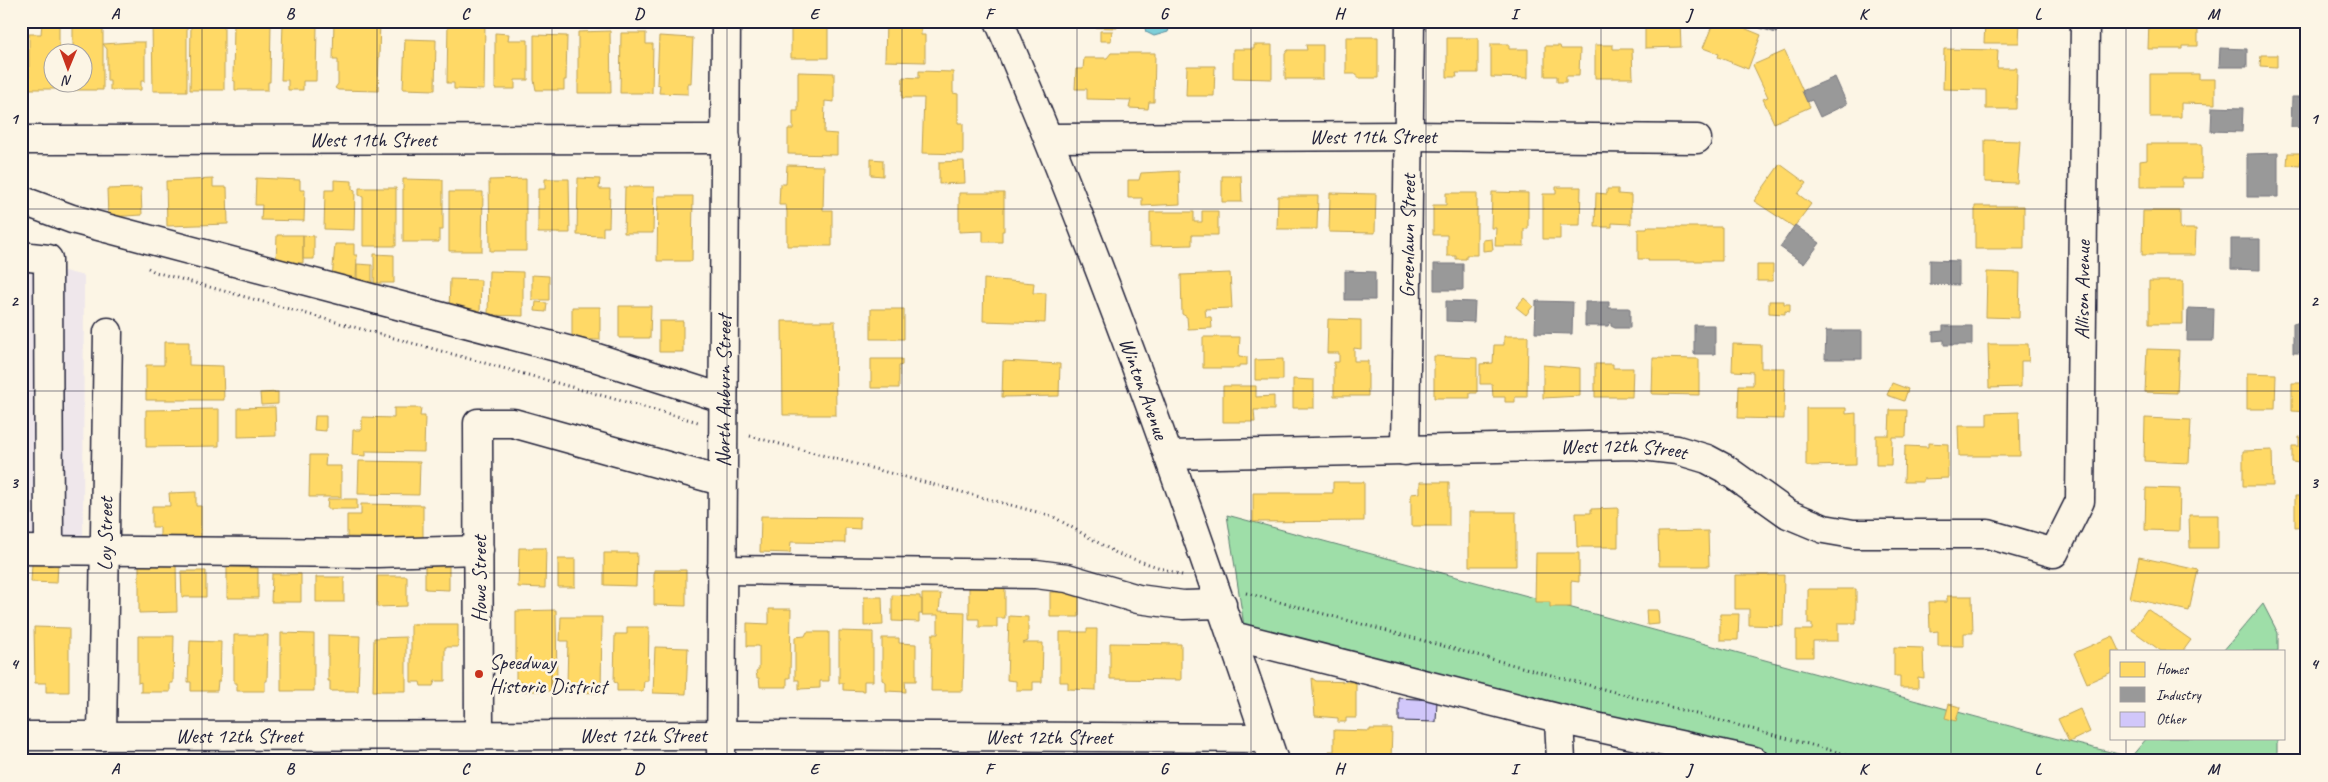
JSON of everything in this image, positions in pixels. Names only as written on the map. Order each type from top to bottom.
[{"type":"street","name":"North Auburn Street","points":[[721,748],[726,21]]},
{"type":"street","name":"Winton Avenue","points":[[999,21],[1049,138],[1168,454],[1271,749]]},
{"type":"street","name":"Greenlawn Street","points":[[1405,451],[1410,21]]},
{"type":"street","name":"Allison Avenue","points":[[2054,553],[2080,501],[2085,21]]},
{"type":"street","name":"West 11th Street","points":[[1049,138],[1410,136],[1697,139]]},
{"type":"street","name":"West 11th Street","points":[[21,140],[726,139]]},
{"type":"street","points":[[21,200],[72,219],[594,357],[722,398]]},
{"type":"street","points":[[21,256],[48,260],[49,550]]},
{"type":"street","name":"Loy Street","points":[[102,736],[108,332]]},
{"type":"street","name":"Howe Street","points":[[480,734],[478,423],[513,423],[722,481]]},
{"type":"street","name":"West 12th Street","points":[[1168,454],[1634,446],[1677,450],[1707,459],[1724,468],[1788,514],[1824,529],[1853,534],[1988,534],[2054,553]]},
{"type":"street","points":[[21,550],[377,553],[478,550]]},
{"type":"street","points":[[721,570],[1036,574],[1067,578],[1138,598],[1184,605],[1217,594]]},
{"type":"street","points":[[1233,636],[1559,718],[1754,761]]},
{"type":"street","points":[[1559,718],[1561,761]]},
{"type":"street","name":"West 12th Street","points":[[21,736],[480,734],[721,748],[1271,749]]},
{"type":"path","points":[[140,264],[155,272],[722,429],[1052,516],[1118,554],[1217,594],[1871,761]]},
{"type":"shaded area","points":[[21,260],[84,276],[83,550],[21,550]]},
{"type":"green space","points":[[1227,515],[2069,742],[2131,757],[2145,740],[2277,740],[2277,761],[1740,761],[1246,639]]},
{"type":"green space","points":[[2263,604],[2278,633],[2278,650],[2224,650]]},
{"type":"water","points":[[1143,21],[1171,21],[1171,23],[1168,32],[1154,36],[1146,32]]},
{"type":"building: Homes","points":[[334,21],[380,21],[378,91],[338,90],[335,88],[338,84],[338,60],[333,60]]},
{"type":"building: Homes","points":[[448,21],[485,21],[484,90],[454,89],[454,83],[447,83]]},
{"type":"building: Homes","points":[[791,21],[828,21],[828,58],[791,58]]},
{"type":"building: Homes","points":[[886,21],[921,21],[921,35],[925,35],[925,62],[885,61]]},
{"type":"building: Homes","points":[[1069,21],[1117,21],[1117,28],[1075,27],[1075,24],[1069,24]]},
{"type":"building: Homes","points":[[1645,21],[1680,21],[1681,47],[1645,48]]},
{"type":"building: Homes","points":[[1714,21],[1727,21],[1761,35],[1748,69],[1718,57],[1719,54],[1703,48]]},
{"type":"building: Homes","points":[[1874,21],[1895,21],[1895,27],[1874,26]]},
{"type":"building: Homes","points":[[2020,21],[2019,43],[1984,43],[1985,22],[1972,22]]},
{"type":"building: Homes","points":[[2149,21],[2181,21],[2181,25],[2198,25],[2198,46],[2182,46],[2182,49],[2148,49]]},
{"type":"building: Homes","points":[[152,22],[187,22],[187,91],[153,91]]},
{"type":"building: Homes","points":[[224,22],[224,90],[190,90],[191,23]]},
{"type":"building: Homes","points":[[42,23],[59,24],[59,42],[42,42],[42,89],[29,89],[29,34],[41,34]]},
{"type":"building: Homes","points":[[234,23],[271,23],[270,82],[268,82],[268,90],[235,90],[235,81],[233,81]]},
{"type":"building: Homes","points":[[283,24],[317,25],[316,81],[303,81],[303,90],[288,90],[288,80],[281,80]]},
{"type":"building: Homes","points":[[73,27],[103,27],[103,90],[92,90],[92,42],[73,42]]},
{"type":"building: Homes","points":[[610,31],[611,93],[578,93],[578,32]]},
{"type":"building: Homes","points":[[1100,31],[1112,31],[1111,41],[1100,41]]},
{"type":"building: Homes","points":[[495,33],[509,34],[508,40],[528,40],[528,80],[515,80],[515,89],[495,89]]},
{"type":"building: Homes","points":[[621,33],[646,33],[646,44],[653,44],[652,93],[620,93]]},
{"type":"building: Homes","points":[[534,35],[567,36],[564,90],[536,90],[534,80]]},
{"type":"building: Homes","points":[[22,36],[22,89],[21,89]]},
{"type":"building: Homes","points":[[659,36],[693,38],[691,83],[688,83],[688,94],[659,93],[660,85],[657,84]]},
{"type":"building: Homes","points":[[1346,37],[1378,37],[1378,78],[1357,78],[1357,74],[1346,74]]},
{"type":"building: Homes","points":[[1447,38],[1478,38],[1478,73],[1456,73],[1457,77],[1447,77]]},
{"type":"building: Homes","points":[[405,39],[436,40],[435,90],[403,89]]},
{"type":"building: Homes","points":[[145,42],[145,81],[141,81],[141,90],[110,90],[110,81],[107,81],[107,49],[103,44]]},
{"type":"building: Homes","points":[[1491,44],[1509,44],[1509,49],[1528,49],[1528,78],[1491,77]]},
{"type":"building: Homes","points":[[1254,45],[1272,45],[1272,79],[1233,78],[1233,49],[1254,49]]},
{"type":"building: Homes","points":[[1306,45],[1323,45],[1323,79],[1285,79],[1285,54],[1288,50],[1307,50]]},
{"type":"building: Homes","points":[[1595,45],[1613,45],[1613,49],[1632,49],[1633,78],[1595,78]]},
{"type":"building: Homes","points":[[1545,46],[1560,46],[1561,49],[1580,49],[1579,76],[1566,76],[1566,82],[1557,82],[1557,76],[1545,76]]},
{"type":"building: Homes","points":[[1944,49],[1998,50],[1997,68],[2017,68],[2016,109],[1986,109],[1986,90],[1943,89]]},
{"type":"building: Homes","points":[[1785,51],[1810,107],[1774,123],[1763,99],[1768,97],[1753,65]]},
{"type":"building: Homes","points":[[1111,53],[1155,53],[1154,102],[1149,102],[1148,109],[1129,108],[1131,100],[1087,99],[1087,89],[1075,89],[1076,69],[1083,69],[1084,58],[1107,58]]},
{"type":"building: Homes","points":[[2261,55],[2277,55],[2277,67],[2260,66]]},
{"type":"building: Homes","points":[[1187,66],[1215,66],[1214,96],[1186,96]]},
{"type":"building: Homes","points":[[919,71],[953,72],[953,93],[958,94],[958,123],[963,123],[963,154],[922,153],[924,98],[902,98],[903,77],[919,78]]},
{"type":"building: Homes","points":[[798,72],[834,73],[834,102],[825,101],[824,133],[837,134],[837,155],[788,154],[788,129],[793,129],[793,111],[798,111]]},
{"type":"building: Homes","points":[[2150,74],[2199,74],[2199,79],[2215,79],[2215,104],[2181,103],[2181,117],[2150,117]]},
{"type":"building: Homes","points":[[1985,140],[2020,141],[2017,183],[1985,182]]},
{"type":"building: Homes","points":[[2147,144],[2202,144],[2202,178],[2182,178],[2182,187],[2140,187],[2140,161],[2147,160]]},
{"type":"building: Homes","points":[[2288,153],[2301,153],[2300,166],[2287,165]]},
{"type":"building: Homes","points":[[871,159],[883,160],[883,176],[871,175]]},
{"type":"building: Homes","points":[[964,161],[965,183],[939,184],[939,162]]},
{"type":"building: Homes","points":[[1780,164],[1806,183],[1798,194],[1811,204],[1794,227],[1754,201]]},
{"type":"building: Homes","points":[[787,165],[824,166],[823,210],[832,210],[832,246],[787,246],[786,205],[779,205],[780,184],[786,184]]},
{"type":"building: Homes","points":[[1179,171],[1180,204],[1142,206],[1142,198],[1128,198],[1128,180],[1139,180],[1141,173]]},
{"type":"building: Homes","points":[[1222,176],[1241,176],[1242,202],[1222,202]]},
{"type":"building: Homes","points":[[256,178],[300,180],[300,190],[305,190],[304,221],[261,220],[262,205],[255,205]]},
{"type":"building: Homes","points":[[578,178],[600,179],[599,189],[610,189],[609,227],[603,227],[603,236],[577,235]]},
{"type":"building: Homes","points":[[213,179],[213,187],[227,187],[228,224],[167,226],[166,181]]},
{"type":"building: Homes","points":[[403,179],[443,180],[443,230],[439,230],[439,242],[403,242]]},
{"type":"building: Homes","points":[[526,179],[526,251],[490,251],[489,180]]},
{"type":"building: Homes","points":[[545,179],[569,179],[570,233],[538,233],[538,189],[545,189]]},
{"type":"building: Homes","points":[[334,180],[352,181],[352,189],[355,190],[354,230],[324,229],[325,190],[334,190]]},
{"type":"building: Homes","points":[[625,187],[654,187],[653,233],[624,233]]},
{"type":"building: Homes","points":[[1556,187],[1581,187],[1580,225],[1560,225],[1560,239],[1543,239],[1543,194],[1556,194]]},
{"type":"building: Homes","points":[[141,188],[142,215],[108,217],[107,189]]},
{"type":"building: Homes","points":[[359,188],[396,188],[396,246],[363,246],[363,197],[359,195]]},
{"type":"building: Homes","points":[[1607,189],[1618,189],[1618,194],[1631,195],[1631,224],[1612,223],[1612,227],[1595,227],[1596,193],[1607,194]]},
{"type":"building: Homes","points":[[449,192],[483,192],[482,251],[449,251]]},
{"type":"building: Homes","points":[[1492,192],[1528,193],[1528,229],[1524,229],[1524,246],[1495,246],[1496,228],[1491,228]]},
{"type":"building: Homes","points":[[959,193],[1004,193],[1004,231],[1002,231],[1002,242],[983,242],[983,231],[959,232]]},
{"type":"building: Homes","points":[[1330,193],[1376,194],[1375,233],[1329,232]]},
{"type":"building: Homes","points":[[1446,193],[1477,193],[1477,255],[1466,255],[1466,259],[1456,259],[1456,256],[1447,256],[1447,235],[1433,235],[1433,205],[1446,205]]},
{"type":"building: Homes","points":[[658,196],[693,196],[692,261],[657,261]]},
{"type":"building: Homes","points":[[1278,196],[1318,196],[1317,229],[1277,229]]},
{"type":"building: Homes","points":[[1975,206],[2024,206],[2024,249],[1975,249]]},
{"type":"building: Homes","points":[[1202,211],[1218,211],[1218,235],[1192,235],[1192,245],[1150,246],[1150,212],[1194,212],[1194,222],[1202,222]]},
{"type":"building: Homes","points":[[2143,211],[2180,211],[2180,229],[2196,229],[2195,255],[2142,255]]},
{"type":"building: Homes","points":[[1647,227],[1722,227],[1722,261],[1648,261],[1648,259],[1638,259],[1638,229],[1647,229]]},
{"type":"building: Homes","points":[[277,235],[303,235],[303,263],[276,262]]},
{"type":"building: Homes","points":[[303,235],[314,236],[314,259],[303,259]]},
{"type":"building: Homes","points":[[1492,239],[1493,250],[1483,251],[1483,240]]},
{"type":"building: Homes","points":[[335,244],[354,244],[354,255],[357,255],[356,280],[332,279]]},
{"type":"building: Homes","points":[[374,254],[394,255],[394,283],[374,283]]},
{"type":"building: Homes","points":[[357,264],[372,265],[372,287],[357,287]]},
{"type":"building: Homes","points":[[1757,265],[1773,265],[1773,281],[1757,281]]},
{"type":"building: Homes","points":[[489,271],[523,272],[523,316],[488,315]]},
{"type":"building: Homes","points":[[1987,272],[2020,273],[2019,318],[1986,317]]},
{"type":"building: Homes","points":[[1230,273],[1232,308],[1205,309],[1206,317],[1211,317],[1212,328],[1188,329],[1187,317],[1182,314],[1181,275]]},
{"type":"building: Homes","points":[[532,275],[549,276],[549,300],[532,300]]},
{"type":"building: Homes","points":[[450,279],[481,280],[480,312],[449,311]]},
{"type":"building: Homes","points":[[984,279],[1034,283],[1033,293],[1046,293],[1045,323],[983,321]]},
{"type":"building: Homes","points":[[2149,281],[2183,281],[2183,324],[2149,324]]},
{"type":"building: Homes","points":[[1524,298],[1533,306],[1526,315],[1516,307]]},
{"type":"building: Homes","points":[[1769,301],[1784,301],[1784,304],[1790,304],[1790,312],[1785,311],[1785,314],[1769,313]]},
{"type":"building: Homes","points":[[536,302],[547,303],[546,312],[535,311]]},
{"type":"building: Homes","points":[[619,306],[651,306],[650,338],[619,338]]},
{"type":"building: Homes","points":[[572,307],[600,307],[600,340],[572,339]]},
{"type":"building: Homes","points":[[871,309],[904,309],[904,339],[871,339]]},
{"type":"building: Homes","points":[[1328,319],[1361,320],[1361,349],[1354,348],[1354,361],[1368,361],[1368,396],[1334,396],[1334,362],[1339,362],[1339,353],[1327,353]]},
{"type":"building: Homes","points":[[659,321],[683,321],[683,352],[659,352]]},
{"type":"building: Homes","points":[[782,321],[835,321],[836,415],[783,415]]},
{"type":"building: Homes","points":[[1504,336],[1528,336],[1527,397],[1515,397],[1515,402],[1505,402],[1505,397],[1493,397],[1492,384],[1480,384],[1480,364],[1493,363],[1494,345],[1504,345]]},
{"type":"building: Homes","points":[[1203,337],[1240,337],[1239,356],[1247,357],[1247,365],[1239,365],[1239,368],[1203,368]]},
{"type":"building: Homes","points":[[164,342],[189,342],[189,365],[223,366],[224,400],[146,400],[146,365],[164,365]]},
{"type":"building: Homes","points":[[1733,344],[1761,345],[1761,368],[1785,368],[1784,419],[1738,418],[1739,385],[1753,385],[1753,372],[1732,371]]},
{"type":"building: Homes","points":[[1988,344],[2028,344],[2029,361],[2021,361],[2021,387],[1989,388]]},
{"type":"building: Homes","points":[[2147,349],[2179,350],[2177,393],[2145,392]]},
{"type":"building: Homes","points":[[1434,356],[1477,358],[1477,393],[1470,393],[1470,398],[1434,398]]},
{"type":"building: Homes","points":[[1653,358],[1699,359],[1699,395],[1652,394]]},
{"type":"building: Homes","points":[[871,359],[902,359],[902,365],[899,366],[899,388],[871,388]]},
{"type":"building: Homes","points":[[1283,359],[1283,380],[1255,380],[1255,360]]},
{"type":"building: Homes","points":[[1003,361],[1060,364],[1059,396],[1002,397]]},
{"type":"building: Homes","points":[[1595,364],[1613,364],[1613,368],[1633,368],[1632,397],[1595,397]]},
{"type":"building: Homes","points":[[1543,365],[1580,368],[1580,396],[1543,398]]},
{"type":"building: Homes","points":[[2247,373],[2276,374],[2275,409],[2247,409]]},
{"type":"building: Homes","points":[[1293,379],[1314,380],[1314,408],[1293,408]]},
{"type":"building: Homes","points":[[1892,383],[1908,389],[1904,401],[1887,395]]},
{"type":"building: Homes","points":[[2292,383],[2307,383],[2307,412],[2292,411]]},
{"type":"building: Homes","points":[[1223,386],[1256,386],[1256,397],[1274,396],[1274,410],[1254,410],[1255,422],[1223,422]]},
{"type":"building: Homes","points":[[278,392],[278,404],[261,405],[260,393]]},
{"type":"building: Homes","points":[[275,407],[276,436],[238,437],[238,408]]},
{"type":"building: Homes","points":[[394,408],[421,408],[420,416],[425,416],[424,452],[366,451],[366,456],[352,455],[353,430],[362,430],[362,417],[394,418]]},
{"type":"building: Homes","points":[[1806,408],[1846,408],[1846,414],[1856,413],[1856,465],[1806,466]]},
{"type":"building: Homes","points":[[219,409],[219,446],[146,447],[146,410]]},
{"type":"building: Homes","points":[[1890,410],[1907,410],[1906,437],[1892,437],[1891,465],[1876,465],[1876,435],[1889,435]]},
{"type":"building: Homes","points":[[2019,412],[2020,456],[1959,456],[1958,426],[1987,426],[1987,413]]},
{"type":"building: Homes","points":[[315,416],[326,416],[326,431],[314,430]]},
{"type":"building: Homes","points":[[2145,418],[2191,420],[2189,463],[2144,461]]},
{"type":"building: Homes","points":[[2299,437],[2307,438],[2307,476],[2299,476],[2299,463],[2292,462],[2292,446],[2299,446]]},
{"type":"building: Homes","points":[[1928,443],[1948,444],[1948,478],[1923,479],[1923,482],[1904,482],[1905,446],[1928,447]]},
{"type":"building: Homes","points":[[2272,450],[2273,486],[2243,486],[2243,451]]},
{"type":"building: Homes","points":[[310,455],[326,455],[325,466],[341,466],[341,497],[309,497]]},
{"type":"building: Homes","points":[[359,461],[420,462],[419,495],[358,494]]},
{"type":"building: Homes","points":[[1333,482],[1364,482],[1364,521],[1253,522],[1253,493],[1333,493]]},
{"type":"building: Homes","points":[[1420,482],[1449,482],[1449,526],[1411,526],[1411,494],[1420,493]]},
{"type":"building: Homes","points":[[2146,488],[2180,489],[2179,531],[2145,530]]},
{"type":"building: Homes","points":[[196,492],[196,506],[201,506],[201,538],[160,539],[160,527],[152,527],[152,506],[170,506],[169,493]]},
{"type":"building: Homes","points":[[2295,496],[2307,496],[2307,526],[2295,527]]},
{"type":"building: Homes","points":[[328,499],[357,499],[357,509],[327,509]]},
{"type":"building: Homes","points":[[361,504],[423,505],[423,538],[347,537],[347,515],[361,515]]},
{"type":"building: Homes","points":[[1618,508],[1618,547],[1577,547],[1576,513],[1591,513],[1591,509]]},
{"type":"building: Homes","points":[[1469,512],[1516,512],[1516,566],[1469,566]]},
{"type":"building: Homes","points":[[2189,515],[2218,515],[2218,548],[2190,548]]},
{"type":"building: Homes","points":[[761,516],[860,517],[860,529],[845,528],[845,543],[791,542],[790,553],[760,552]]},
{"type":"building: Homes","points":[[1708,531],[1709,566],[1659,566],[1658,532]]},
{"type":"building: Homes","points":[[519,548],[546,548],[545,588],[518,587]]},
{"type":"building: Homes","points":[[604,553],[637,553],[636,586],[604,585]]},
{"type":"building: Homes","points":[[1536,553],[1579,553],[1579,582],[1571,581],[1571,607],[1550,607],[1550,602],[1535,602]]},
{"type":"building: Homes","points":[[2139,557],[2198,570],[2189,611],[2130,598]]},
{"type":"building: Homes","points":[[558,559],[575,559],[575,587],[558,587]]},
{"type":"building: Homes","points":[[139,563],[176,563],[177,612],[139,613]]},
{"type":"building: Homes","points":[[425,563],[449,563],[449,590],[425,589]]},
{"type":"building: Homes","points":[[32,564],[58,564],[57,583],[31,582]]},
{"type":"building: Homes","points":[[227,567],[258,568],[258,598],[227,598]]},
{"type":"building: Homes","points":[[21,569],[23,569],[23,593],[21,593]]},
{"type":"building: Homes","points":[[654,570],[686,570],[686,606],[654,605]]},
{"type":"building: Homes","points":[[181,571],[206,571],[206,597],[182,597]]},
{"type":"building: Homes","points":[[272,574],[301,574],[301,602],[271,602]]},
{"type":"building: Homes","points":[[1735,575],[1784,575],[1783,626],[1749,625],[1749,609],[1735,609]]},
{"type":"building: Homes","points":[[377,576],[407,576],[407,606],[377,607]]},
{"type":"building: Homes","points":[[316,577],[344,577],[344,602],[316,602]]},
{"type":"building: Homes","points":[[969,587],[1005,587],[1005,618],[997,618],[997,627],[979,627],[979,619],[969,619]]},
{"type":"building: Homes","points":[[1808,589],[1856,589],[1856,623],[1838,623],[1838,641],[1813,641],[1813,657],[1796,657],[1796,630],[1812,630],[1812,624],[1808,624]]},
{"type":"building: Homes","points":[[1050,592],[1079,592],[1079,617],[1050,617]]},
{"type":"building: Homes","points":[[922,594],[941,594],[939,611],[965,612],[963,691],[931,691],[932,634],[938,634],[938,615],[922,615]]},
{"type":"building: Homes","points":[[892,595],[920,596],[920,599],[922,599],[922,614],[919,614],[919,622],[892,621]]},
{"type":"building: Homes","points":[[1947,596],[1972,596],[1973,633],[1964,633],[1964,646],[1938,646],[1938,631],[1930,632],[1929,602],[1947,602]]},
{"type":"building: Homes","points":[[864,597],[882,597],[883,625],[864,626]]},
{"type":"building: Homes","points":[[769,609],[791,609],[790,678],[787,678],[787,687],[760,687],[756,671],[759,669],[759,646],[747,646],[747,623],[769,624]]},
{"type":"building: Homes","points":[[2147,609],[2191,640],[2184,650],[2160,650],[2132,630]]},
{"type":"building: Homes","points":[[556,610],[557,682],[552,682],[552,691],[522,691],[522,682],[516,682],[516,611]]},
{"type":"building: Homes","points":[[1646,610],[1658,610],[1659,624],[1647,625]]},
{"type":"building: Homes","points":[[1720,614],[1739,614],[1738,640],[1720,640]]},
{"type":"building: Homes","points":[[1009,616],[1028,617],[1028,641],[1023,643],[1043,643],[1042,682],[1033,682],[1033,690],[1016,690],[1016,681],[1007,680]]},
{"type":"building: Homes","points":[[561,617],[602,617],[601,693],[570,692],[570,684],[567,684],[568,641],[560,641]]},
{"type":"building: Homes","points":[[411,624],[458,624],[458,647],[445,647],[445,681],[435,681],[433,686],[421,686],[420,682],[411,682]]},
{"type":"building: Homes","points":[[34,627],[69,628],[69,692],[46,692],[46,683],[35,683]]},
{"type":"building: Homes","points":[[627,627],[649,627],[648,681],[644,681],[643,691],[617,691],[617,683],[614,682],[615,634],[627,634]]},
{"type":"building: Homes","points":[[1087,629],[1097,629],[1096,690],[1068,689],[1068,682],[1060,682],[1060,632],[1087,632]]},
{"type":"building: Homes","points":[[839,631],[873,632],[873,681],[864,681],[864,691],[843,690],[843,683],[839,683]]},
{"type":"building: Homes","points":[[807,632],[829,632],[829,681],[820,681],[820,688],[799,689],[799,680],[795,680],[795,637],[805,636]]},
{"type":"building: Homes","points":[[281,633],[314,634],[314,691],[281,691]]},
{"type":"building: Homes","points":[[234,635],[268,635],[265,691],[237,691],[237,683],[234,683]]},
{"type":"building: Homes","points":[[328,635],[360,636],[358,691],[330,691],[330,681],[328,681]]},
{"type":"building: Homes","points":[[138,636],[174,636],[173,683],[170,683],[170,692],[141,692],[141,682],[138,683]]},
{"type":"building: Homes","points":[[2113,636],[2120,650],[2110,650],[2110,673],[2087,683],[2074,653]]},
{"type":"building: Homes","points":[[406,637],[406,691],[373,691],[374,638]]},
{"type":"building: Homes","points":[[882,638],[899,638],[899,643],[916,644],[916,681],[905,681],[906,692],[886,691],[886,682],[882,680]]},
{"type":"building: Homes","points":[[21,639],[23,639],[24,691],[21,691]]},
{"type":"building: Homes","points":[[190,641],[221,642],[220,681],[218,681],[217,691],[191,691],[191,682],[188,682]]},
{"type":"building: Homes","points":[[1110,643],[1181,644],[1181,680],[1110,679]]},
{"type":"building: Homes","points":[[655,647],[688,648],[686,694],[653,693]]},
{"type":"building: Homes","points":[[1894,647],[1923,648],[1924,678],[1918,677],[1918,688],[1900,688],[1900,676],[1894,676]]},
{"type":"building: Homes","points":[[1312,678],[1316,681],[1356,682],[1356,718],[1346,718],[1346,722],[1338,722],[1338,718],[1315,716]]},
{"type":"building: Homes","points":[[1949,704],[1960,707],[1956,721],[1945,718]]},
{"type":"building: Homes","points":[[2080,709],[2090,732],[2069,742],[2058,719]]},
{"type":"building: Homes","points":[[1370,729],[1392,729],[1391,761],[1329,759],[1329,751],[1334,751],[1334,730],[1370,731]]},
{"type":"building: Industry","points":[[1482,21],[1504,21],[1504,25],[1482,24]]},
{"type":"building: Industry","points":[[1536,21],[1554,21],[1554,23],[1536,24]]},
{"type":"building: Industry","points":[[1589,21],[1610,21],[1610,27],[1589,26]]},
{"type":"building: Industry","points":[[1762,21],[1780,21],[1776,33],[1760,28]]},
{"type":"building: Industry","points":[[2220,48],[2247,49],[2247,67],[2219,67]]},
{"type":"building: Industry","points":[[1835,77],[1847,104],[1820,117],[1812,100],[1807,102],[1802,91]]},
{"type":"building: Industry","points":[[2292,97],[2307,97],[2307,128],[2291,127]]},
{"type":"building: Industry","points":[[2212,107],[2243,108],[2242,132],[2211,131]]},
{"type":"building: Industry","points":[[2278,153],[2278,197],[2247,197],[2247,154]]},
{"type":"building: Industry","points":[[1795,225],[1820,243],[1804,264],[1780,247]]},
{"type":"building: Industry","points":[[2231,239],[2260,239],[2260,270],[2231,269]]},
{"type":"building: Industry","points":[[1930,260],[1959,261],[1959,285],[1930,284]]},
{"type":"building: Industry","points":[[1434,264],[1463,264],[1463,290],[1434,290]]},
{"type":"building: Industry","points":[[1345,271],[1375,272],[1375,300],[1345,300]]},
{"type":"building: Industry","points":[[1446,301],[1475,302],[1474,322],[1446,321]]},
{"type":"building: Industry","points":[[1536,301],[1573,302],[1572,334],[1535,333]]},
{"type":"building: Industry","points":[[1585,302],[1609,302],[1609,308],[1630,309],[1630,328],[1615,328],[1611,326],[1611,323],[1608,326],[1585,326]]},
{"type":"building: Industry","points":[[2188,308],[2214,309],[2213,341],[2187,341]]},
{"type":"building: Industry","points":[[2293,323],[2307,323],[2307,353],[2293,353]]},
{"type":"building: Industry","points":[[1694,325],[1715,325],[1715,354],[1694,354]]},
{"type":"building: Industry","points":[[1943,326],[1972,326],[1972,345],[1944,345],[1944,340],[1933,341],[1933,332],[1943,331]]},
{"type":"building: Industry","points":[[1826,331],[1862,331],[1862,359],[1825,359]]},
{"type":"building: Other","points":[[1399,698],[1437,700],[1436,722],[1399,721]]},
{"type":"place","name":"Speedway Historic District","points":[[479,674]]}]
